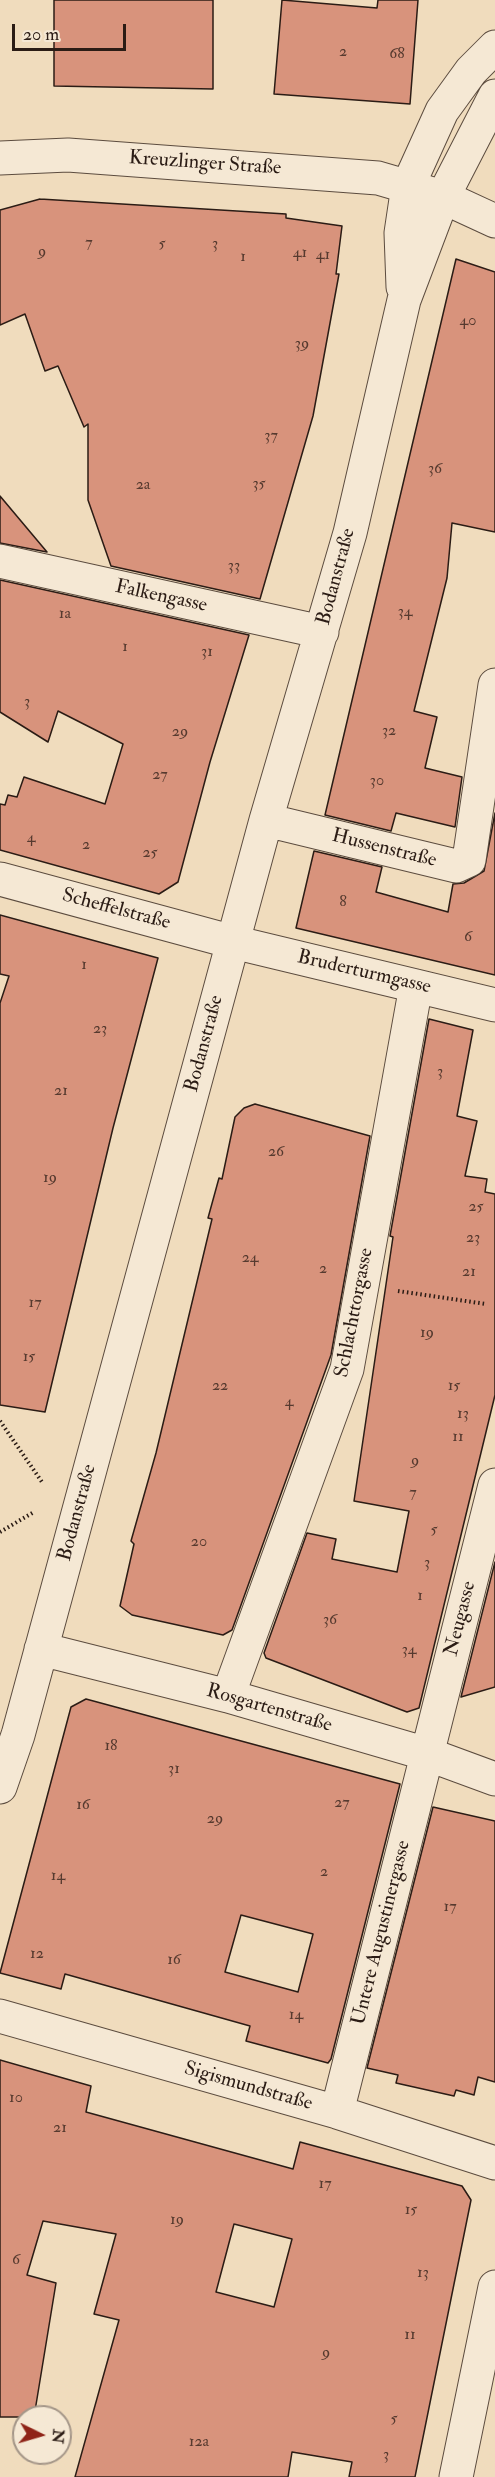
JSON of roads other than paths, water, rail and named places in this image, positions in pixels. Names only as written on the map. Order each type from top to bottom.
[{"type":"street","name":"Bodanstraße","points":[[404,300],[401,233],[408,186],[442,111],[471,71],[495,47]]},
{"type":"street","name":"Bodanstraße","points":[[0,1787],[41,1649],[266,820],[350,533],[404,300],[443,197],[492,103]]},
{"type":"street","name":"Kreuzlinger Straße","points":[[0,158],[68,155],[344,174],[408,186]]},
{"type":"street","points":[[408,186],[443,197],[495,221]]},
{"type":"street","name":"Falkengasse","points":[[0,561],[322,632]]},
{"type":"street","name":"Hussenstraße","points":[[266,820],[456,866],[469,860],[495,685]]},
{"type":"street","name":"Scheffelstraße","points":[[0,879],[233,942]]},
{"type":"street","name":"Bruderturmgasse","points":[[233,942],[495,1005]]},
{"type":"street","name":"Schlachttorgasse","points":[[228,1696],[347,1369],[416,986]]},
{"type":"street","name":"Neugasse","points":[[427,1754],[495,1485]]},
{"type":"street","name":"Rosgartenstraße","points":[[41,1649],[228,1696],[427,1754],[495,1779]]},
{"type":"street","name":"Untere Augustinergasse","points":[[337,2112],[427,1754]]},
{"type":"street","name":"Sigismundstraße","points":[[0,2016],[337,2112],[495,2163]]},
{"type":"street","points":[[456,2477],[495,2287]]}]
